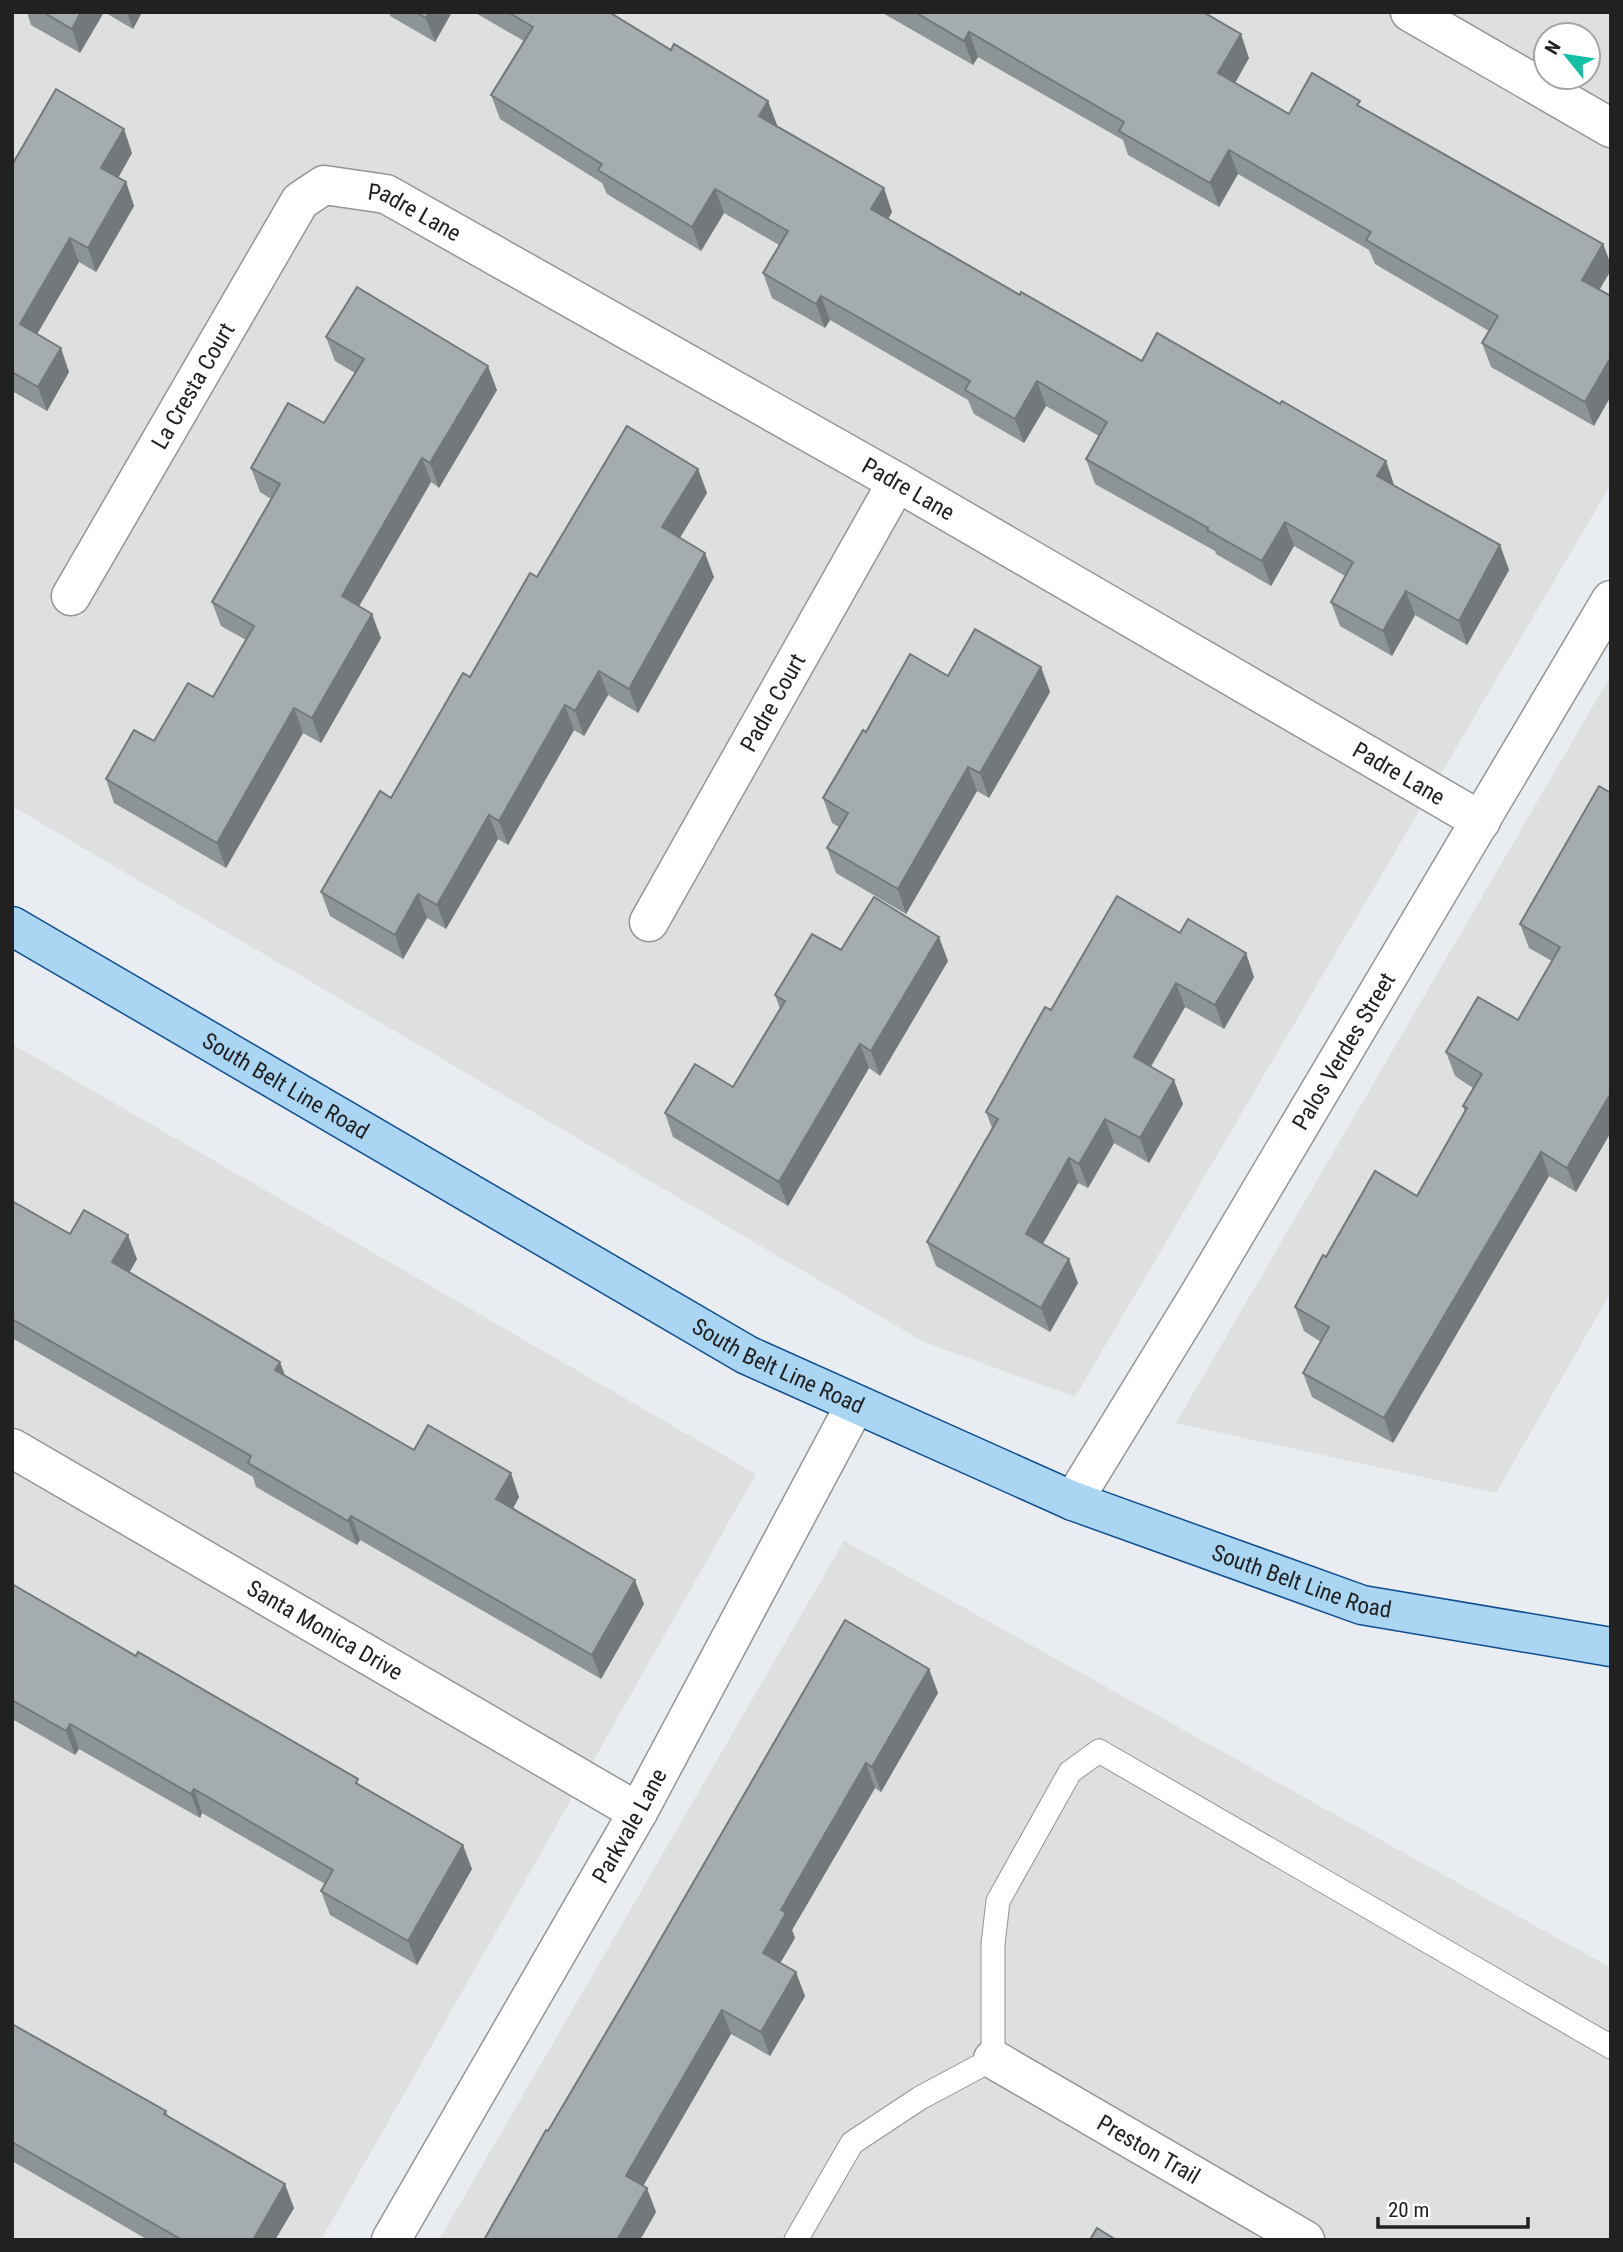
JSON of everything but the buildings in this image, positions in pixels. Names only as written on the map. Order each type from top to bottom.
[{"type":"main road","name":"South Belt Line Road","points":[[12,926],[747,1355],[855,1405],[1073,1501],[1362,1605],[1611,1647]]},
{"type":"street","points":[[1410,12],[1611,128]]},
{"type":"street","name":"Padre Lane","points":[[324,185],[386,194],[897,482],[1481,821]]},
{"type":"street","name":"La Cresta Court","points":[[71,597],[300,201],[324,185]]},
{"type":"street","name":"Padre Court","points":[[649,922],[897,482]]},
{"type":"street","name":"Palos Verdes Street","points":[[1073,1501],[1199,1295],[1611,600]]},
{"type":"street","name":"Parkvale Lane","points":[[391,2240],[638,1812],[855,1405]]},
{"type":"street","name":"Santa Monica Drive","points":[[12,1448],[638,1812]]},
{"type":"street","name":"Preston Trail","points":[[993,2059],[1305,2240]]},
{"type":"lane","points":[[796,2240],[852,2143],[920,2098],[993,2059],[993,1944],[998,1901],[1070,1772],[1099,1751],[1611,2047]]},
{"type":"shaded area","points":[[12,12],[1611,12],[1611,484],[1075,1397],[924,1342],[12,806]]},
{"type":"shaded area","points":[[1611,675],[1611,1292],[1496,1493],[1176,1423]]},
{"type":"shaded area","points":[[12,1044],[756,1474],[321,2240],[12,2240]]},
{"type":"shaded area","points":[[844,1541],[1611,1968],[1611,2240],[439,2240]]}]
